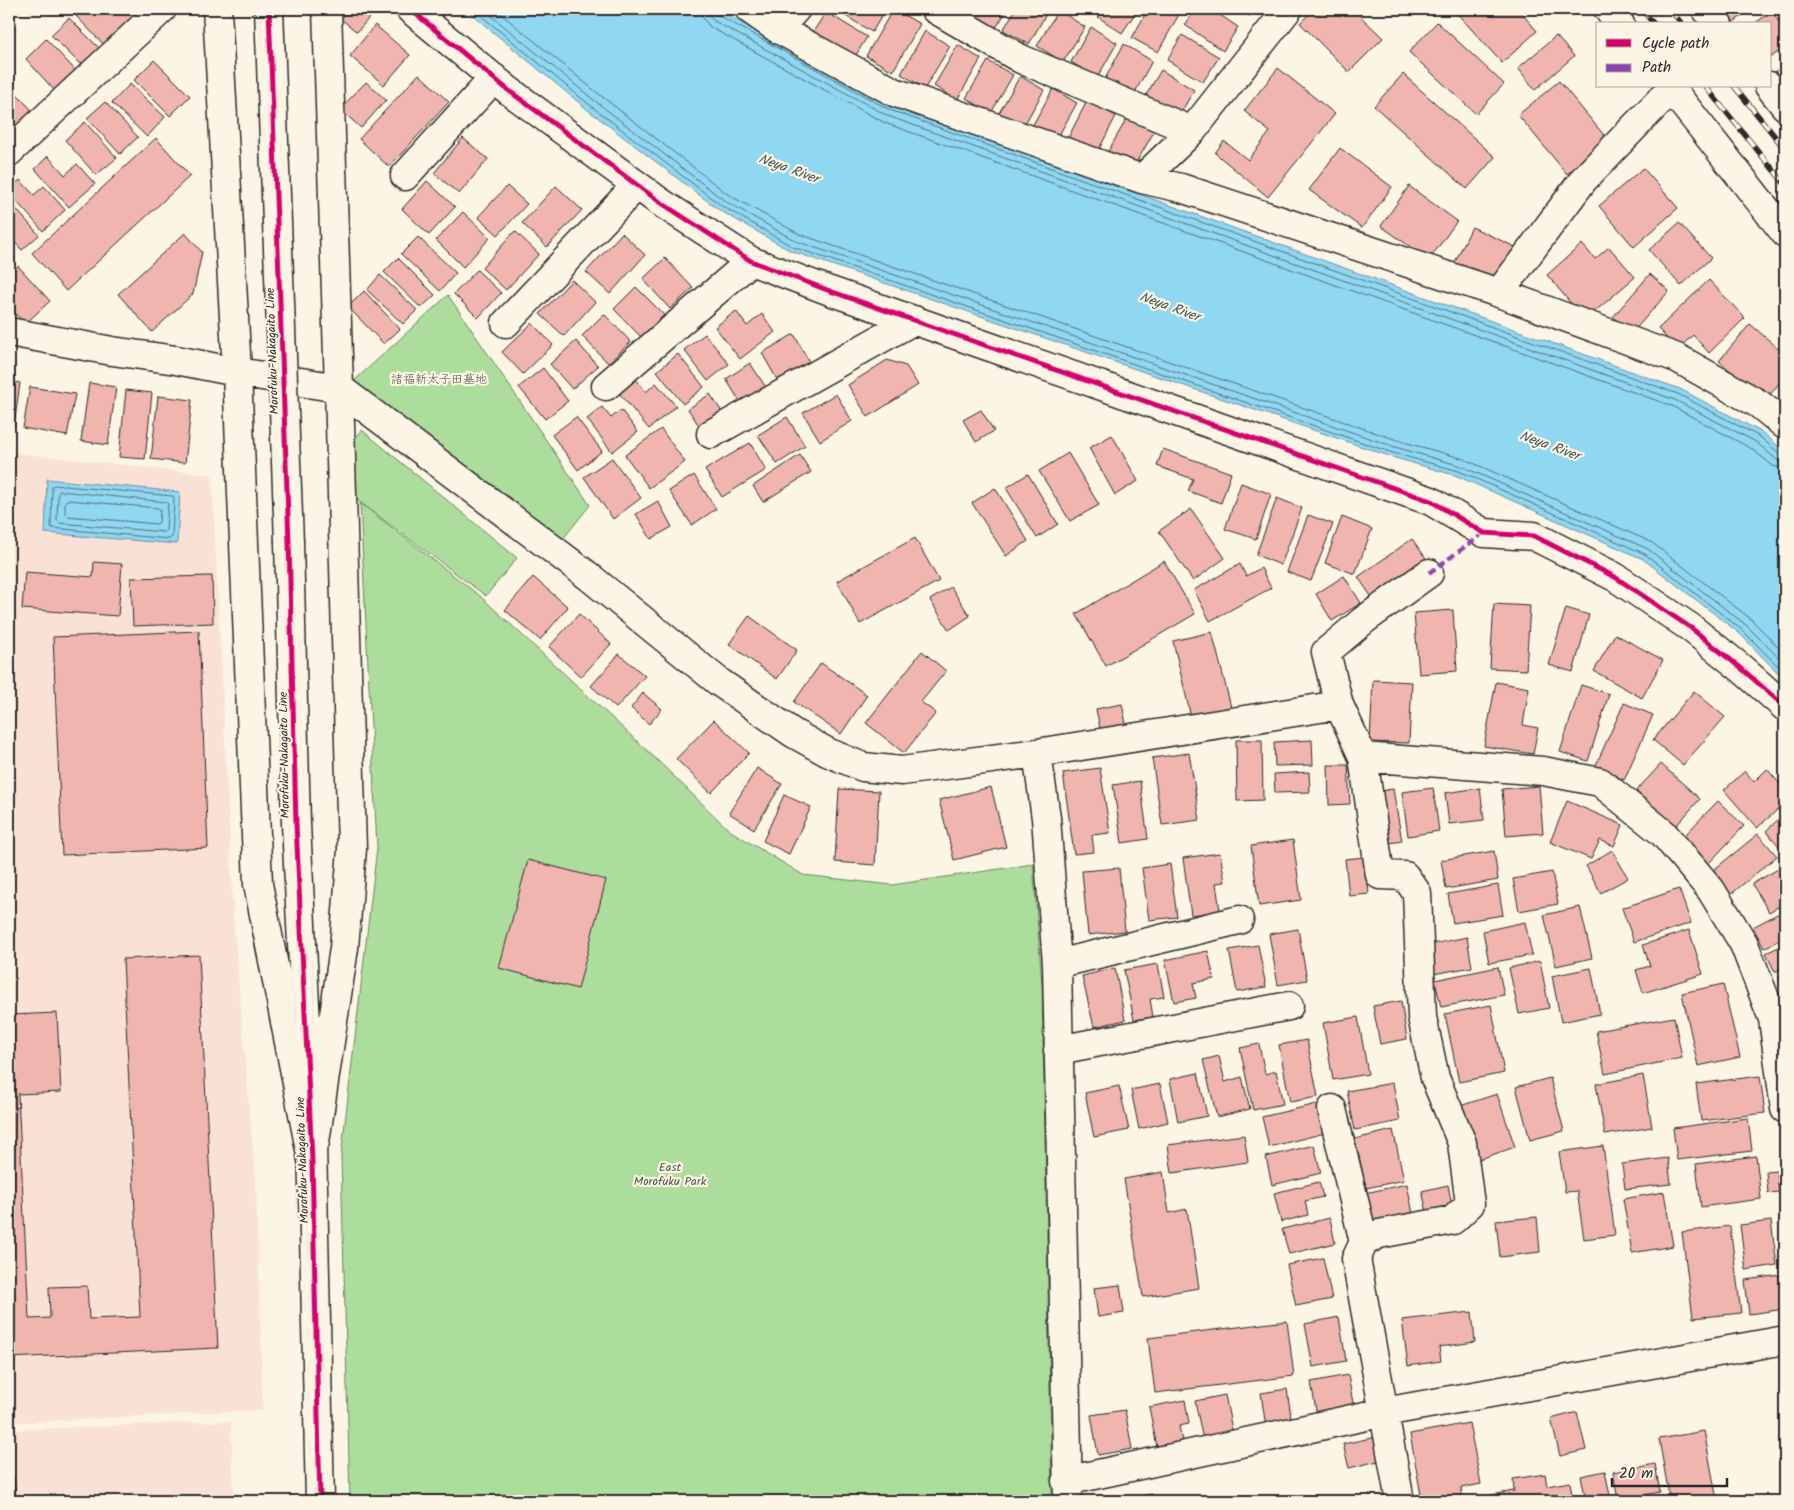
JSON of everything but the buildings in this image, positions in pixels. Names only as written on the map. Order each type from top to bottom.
[{"type":"street","points":[[9,152],[162,9]]},
{"type":"street","points":[[217,9],[237,372],[258,884],[312,1160]]},
{"type":"street","name":"Morofuku-Nakagaito Line","points":[[268,9],[289,542],[296,824],[312,1160],[320,1501]]},
{"type":"street","points":[[312,1160],[344,948],[352,849],[326,9]]},
{"type":"street","points":[[410,9],[494,78],[660,202],[752,261],[830,291],[1431,501],[1484,533],[1534,536],[1615,577],[1691,628],[1785,707]]},
{"type":"street","points":[[749,9],[778,29],[894,92],[1142,179],[1181,188],[1499,293],[1678,358],[1759,404],[1785,425]]},
{"type":"street","points":[[778,29],[796,9]]},
{"type":"street","points":[[935,9],[1021,59],[1192,131]]},
{"type":"street","points":[[1142,179],[1192,131],[1288,9]]},
{"type":"street","points":[[1608,9],[1618,22]]},
{"type":"street","points":[[1706,9],[1716,22]]},
{"type":"street","points":[[404,176],[494,78]]},
{"type":"street","points":[[1499,293],[1584,179],[1670,88],[1785,233]]},
{"type":"street","points":[[1771,88],[1785,106]]},
{"type":"street","points":[[506,323],[637,185]]},
{"type":"street","points":[[606,386],[752,261]]},
{"type":"street","points":[[711,434],[914,320]]},
{"type":"street","points":[[9,332],[112,352],[176,360],[339,388],[587,575],[719,682],[793,733],[827,752],[863,767],[902,771],[1037,754],[1339,705]]},
{"type":"street","points":[[1400,1501],[1356,1259],[1364,1242],[1379,1234],[1453,1220],[1470,1204],[1462,1143],[1435,1078],[1422,1017],[1417,893],[1405,876],[1380,875],[1363,757],[1339,705],[1326,652],[1364,620],[1429,573]]},
{"type":"street","points":[[1037,754],[1046,818],[1057,964],[1067,1491],[1384,1412],[1785,1340]]},
{"type":"street","points":[[1363,757],[1543,770],[1600,782],[1663,833],[1712,890],[1744,944],[1773,1019],[1785,1109]]},
{"type":"street","points":[[1057,964],[1239,920]]},
{"type":"street","points":[[1058,1050],[1289,1006]]},
{"type":"street","points":[[1332,1109],[1364,1242]]},
{"type":"shaded area","points":[[9,452],[212,475],[234,926],[256,1187],[263,1410],[9,1423]]},
{"type":"shaded area","points":[[231,1421],[234,1501],[9,1501],[9,1430]]},
{"type":"green space","name":"諸福新太子田墓地","points":[[448,295],[590,505],[559,544],[354,381]]},
{"type":"green space","points":[[362,430],[517,558],[486,596],[349,494],[347,449]]},
{"type":"green space","name":"East Morofuku Park","points":[[360,503],[480,596],[653,756],[729,830],[803,875],[892,885],[1033,864],[1042,985],[1052,1501],[350,1501],[341,1157],[377,848]]},
{"type":"water","name":"Neya River","points":[[465,9],[716,9],[892,105],[1680,389],[1763,433],[1785,452],[1785,680],[1739,633],[1643,559],[1457,476],[1392,457],[791,251],[719,210],[588,110]]},
{"type":"water","points":[[47,479],[180,492],[177,544],[45,533]]},
{"type":"railway","points":[[1641,9],[1652,22]]},
{"type":"railway","points":[[1670,9],[1680,22]]},
{"type":"railway","points":[[1707,88],[1785,184]]},
{"type":"railway","points":[[1736,88],[1785,149]]},
{"type":"marked path","points":[[1429,573],[1484,533]]},
{"type":"cycle path","points":[[269,9],[289,542],[296,824],[312,1160],[320,1501]]},
{"type":"cycle path","points":[[410,9],[508,90],[660,202],[751,261],[830,291],[1431,501],[1484,533],[1534,536],[1615,577],[1691,628],[1785,707]]}]
